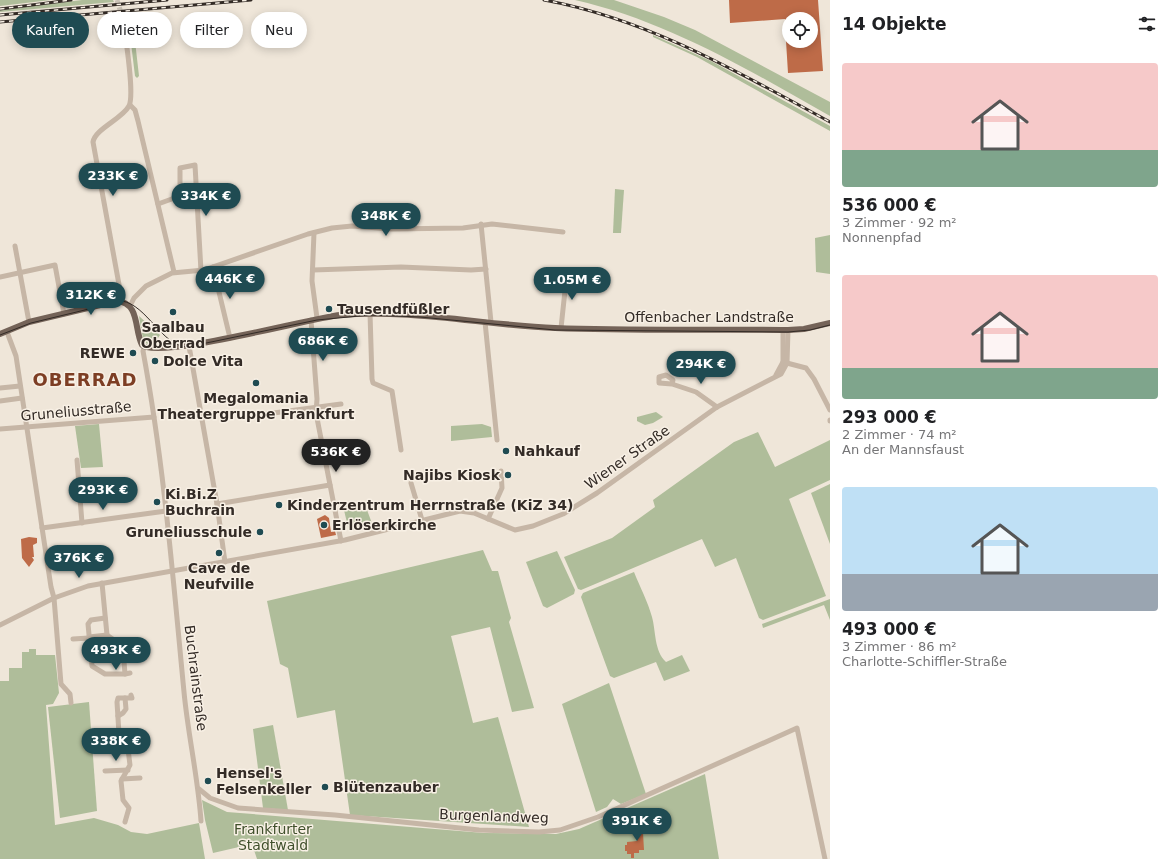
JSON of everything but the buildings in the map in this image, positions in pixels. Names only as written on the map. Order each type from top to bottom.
[{"type":"main road","points":[[0,334],[30,322],[112,301],[122,302],[130,306],[135,316],[140,341],[144,348]]},
{"type":"main road","name":"Offenbacher Landstraße","points":[[144,348],[154,350],[186,346],[230,338],[314,319],[370,314],[561,328],[785,330],[804,329],[830,323]]},
{"type":"street","points":[[122,302],[92,142],[95,136],[122,115],[130,105],[131,97],[126,48]]},
{"type":"street","points":[[130,105],[136,110],[174,272]]},
{"type":"street","points":[[158,204],[180,196],[180,168],[195,165],[200,271]]},
{"type":"street","points":[[130,306],[134,298],[146,286],[174,272],[200,271],[314,233],[341,227],[392,229],[455,228],[470,227],[482,224],[562,232]]},
{"type":"street","points":[[482,224],[497,440]]},
{"type":"street","points":[[314,233],[313,293],[316,413],[341,541]]},
{"type":"street","points":[[15,246],[30,322]]},
{"type":"street","points":[[0,277],[55,265],[64,314]]},
{"type":"street","points":[[213,267],[230,338]]},
{"type":"street","points":[[313,270],[401,267],[471,270],[486,269]]},
{"type":"street","points":[[561,328],[567,272]]},
{"type":"street","points":[[370,314],[372,383],[392,391],[402,450]]},
{"type":"street","name":"Wiener Straße","points":[[0,625],[54,598],[79,588],[341,541],[422,520],[467,511],[515,530],[533,526],[563,514],[597,493],[717,407],[773,378],[785,363],[785,330]]},
{"type":"street","points":[[7,332],[16,356],[51,587],[54,598],[61,684],[70,694],[71,703]]},
{"type":"street","points":[[186,346],[217,504],[225,562]]},
{"type":"street","name":"Buchrainstraße","points":[[144,348],[143,351],[161,462],[185,698],[199,789],[201,821]]},
{"type":"street","points":[[785,363],[802,365],[810,371],[830,410]]},
{"type":"street","points":[[672,384],[701,394],[717,407]]},
{"type":"street","points":[[0,388],[20,386]]},
{"type":"street","points":[[0,401],[22,398]]},
{"type":"street","points":[[266,414],[341,404]]},
{"type":"street","name":"Gruneliusstraße","points":[[2,429],[154,417]]},
{"type":"street","points":[[77,460],[82,523]]},
{"type":"street","points":[[488,519],[502,488],[501,471]]},
{"type":"street","points":[[411,483],[422,520]]},
{"type":"street","points":[[217,504],[330,485]]},
{"type":"street","points":[[42,528],[166,511]]},
{"type":"street","points":[[102,583],[107,635]]},
{"type":"street","points":[[73,639],[89,638],[107,635],[121,645],[127,673],[105,674],[92,666],[89,638],[89,622],[91,620],[105,618]]},
{"type":"street","points":[[121,645],[145,643]]},
{"type":"street","points":[[125,822],[129,810],[122,797],[122,779],[130,765],[128,748],[119,734],[117,702],[118,698],[132,698],[131,695]]},
{"type":"street","points":[[118,716],[123,714],[126,709],[125,698]]},
{"type":"street","name":"Burgenlandweg","points":[[199,789],[210,798],[238,808],[335,815],[479,830],[539,832],[560,830],[598,817],[797,728],[825,859]]},
{"type":"street","points":[[105,771],[128,770]]},
{"type":"street","points":[[122,779],[140,778]]},
{"type":"green space","points":[[0,0],[51,0],[0,6]]},
{"type":"green space","points":[[82,0],[113,0],[114,2],[0,12],[0,10]]},
{"type":"green space","points":[[575,0],[614,0],[664,17],[695,30],[830,102],[830,116],[769,81],[675,34],[609,9]]},
{"type":"green space","points":[[653,35],[711,61],[830,126],[830,131],[697,57],[653,37]]},
{"type":"green space","points":[[132,48],[136,48],[139,76],[137,78],[135,76]]},
{"type":"green space","points":[[615,189],[624,190],[621,233],[613,233]]},
{"type":"green space","points":[[830,235],[830,274],[816,272],[815,238]]},
{"type":"green space","points":[[139,316],[160,335],[153,345],[147,344],[143,339]]},
{"type":"green space","points":[[656,412],[663,417],[653,423],[645,425],[637,421],[637,417]]},
{"type":"green space","points":[[99,424],[103,467],[81,468],[75,426]]},
{"type":"green space","points":[[482,424],[491,427],[492,437],[451,441],[451,426]]},
{"type":"green space","points":[[758,432],[775,467],[830,440],[830,480],[789,499],[826,596],[763,620],[759,618],[736,558],[715,567],[702,539],[581,590],[578,589],[564,557],[612,538],[655,507],[653,500],[734,442]]},
{"type":"green space","points":[[830,484],[830,544],[811,493]]},
{"type":"green space","points":[[364,502],[373,526],[349,531],[343,506]]},
{"type":"green space","points":[[483,550],[492,571],[498,571],[511,618],[509,622],[534,708],[512,712],[490,627],[451,636],[473,723],[498,717],[529,827],[350,815],[335,710],[297,718],[288,668],[280,664],[267,601]]},
{"type":"green space","points":[[557,551],[575,590],[574,594],[547,608],[543,606],[526,562]]},
{"type":"green space","points":[[634,572],[650,611],[659,652],[666,662],[682,655],[690,671],[664,681],[656,662],[614,678],[610,676],[581,597],[583,593]]},
{"type":"green space","points":[[830,599],[830,620],[824,605],[763,628],[762,624]]},
{"type":"green space","points":[[29,649],[36,649],[36,655],[55,655],[59,693],[53,704],[46,705],[55,825],[94,818],[118,825],[131,832],[147,834],[199,823],[205,859],[0,859],[0,681],[9,681],[9,668],[22,668],[22,652],[29,652]]},
{"type":"green space","points":[[609,683],[646,794],[621,804],[613,799],[607,807],[596,812],[562,704]]},
{"type":"green space","points":[[89,702],[97,811],[60,818],[48,707]]},
{"type":"green space","points":[[273,725],[288,810],[263,808],[253,729]]},
{"type":"green space","name":"Frankfurter Stadtwald","points":[[705,774],[719,859],[257,859],[252,844],[213,853],[202,800],[227,812],[484,833],[556,834],[579,829]]},
{"type":"tunnel","points":[[117,0],[121,12]]},
{"type":"tram line","points":[[0,335],[31,323],[122,301],[131,304],[139,310],[170,340],[178,345],[187,347],[317,320],[370,315],[420,317],[555,330],[788,332],[810,330],[830,325]]},
{"type":"railway","points":[[0,9],[71,0]]},
{"type":"railway","points":[[0,15],[167,0]]},
{"type":"railway","points":[[0,22],[251,0]]},
{"type":"railway","points":[[544,0],[620,20],[692,49],[830,122]]},
{"type":"place","name":"Tausendfüßler","points":[[329,309]]},
{"type":"place","name":"Saalbau Oberrad","points":[[173,312]]},
{"type":"place","name":"REWE","points":[[133,353]]},
{"type":"place","name":"Dolce Vita","points":[[155,361]]},
{"type":"place","name":"Megalomania Theatergruppe Frankfurt","points":[[256,383]]},
{"type":"place","name":"Nahkauf","points":[[506,451]]},
{"type":"place","name":"Najibs Kiosk","points":[[508,475]]},
{"type":"place","name":"Ki.Bi.Z Buchrain","points":[[157,502]]},
{"type":"place","name":"Kinderzentrum Herrnstraße (KiZ 34)","points":[[279,505]]},
{"type":"place","name":"Erlöserkirche","points":[[324,525]]},
{"type":"place","name":"Gruneliusschule","points":[[260,532]]},
{"type":"place","name":"Cave de Neufville","points":[[219,553]]},
{"type":"place","name":"Hensel's Felsenkeller","points":[[208,781]]},
{"type":"place","name":"Blütenzauber","points":[[325,787]]},
{"type":"district","name":"OBERRAD","points":[[85,379]]}]
